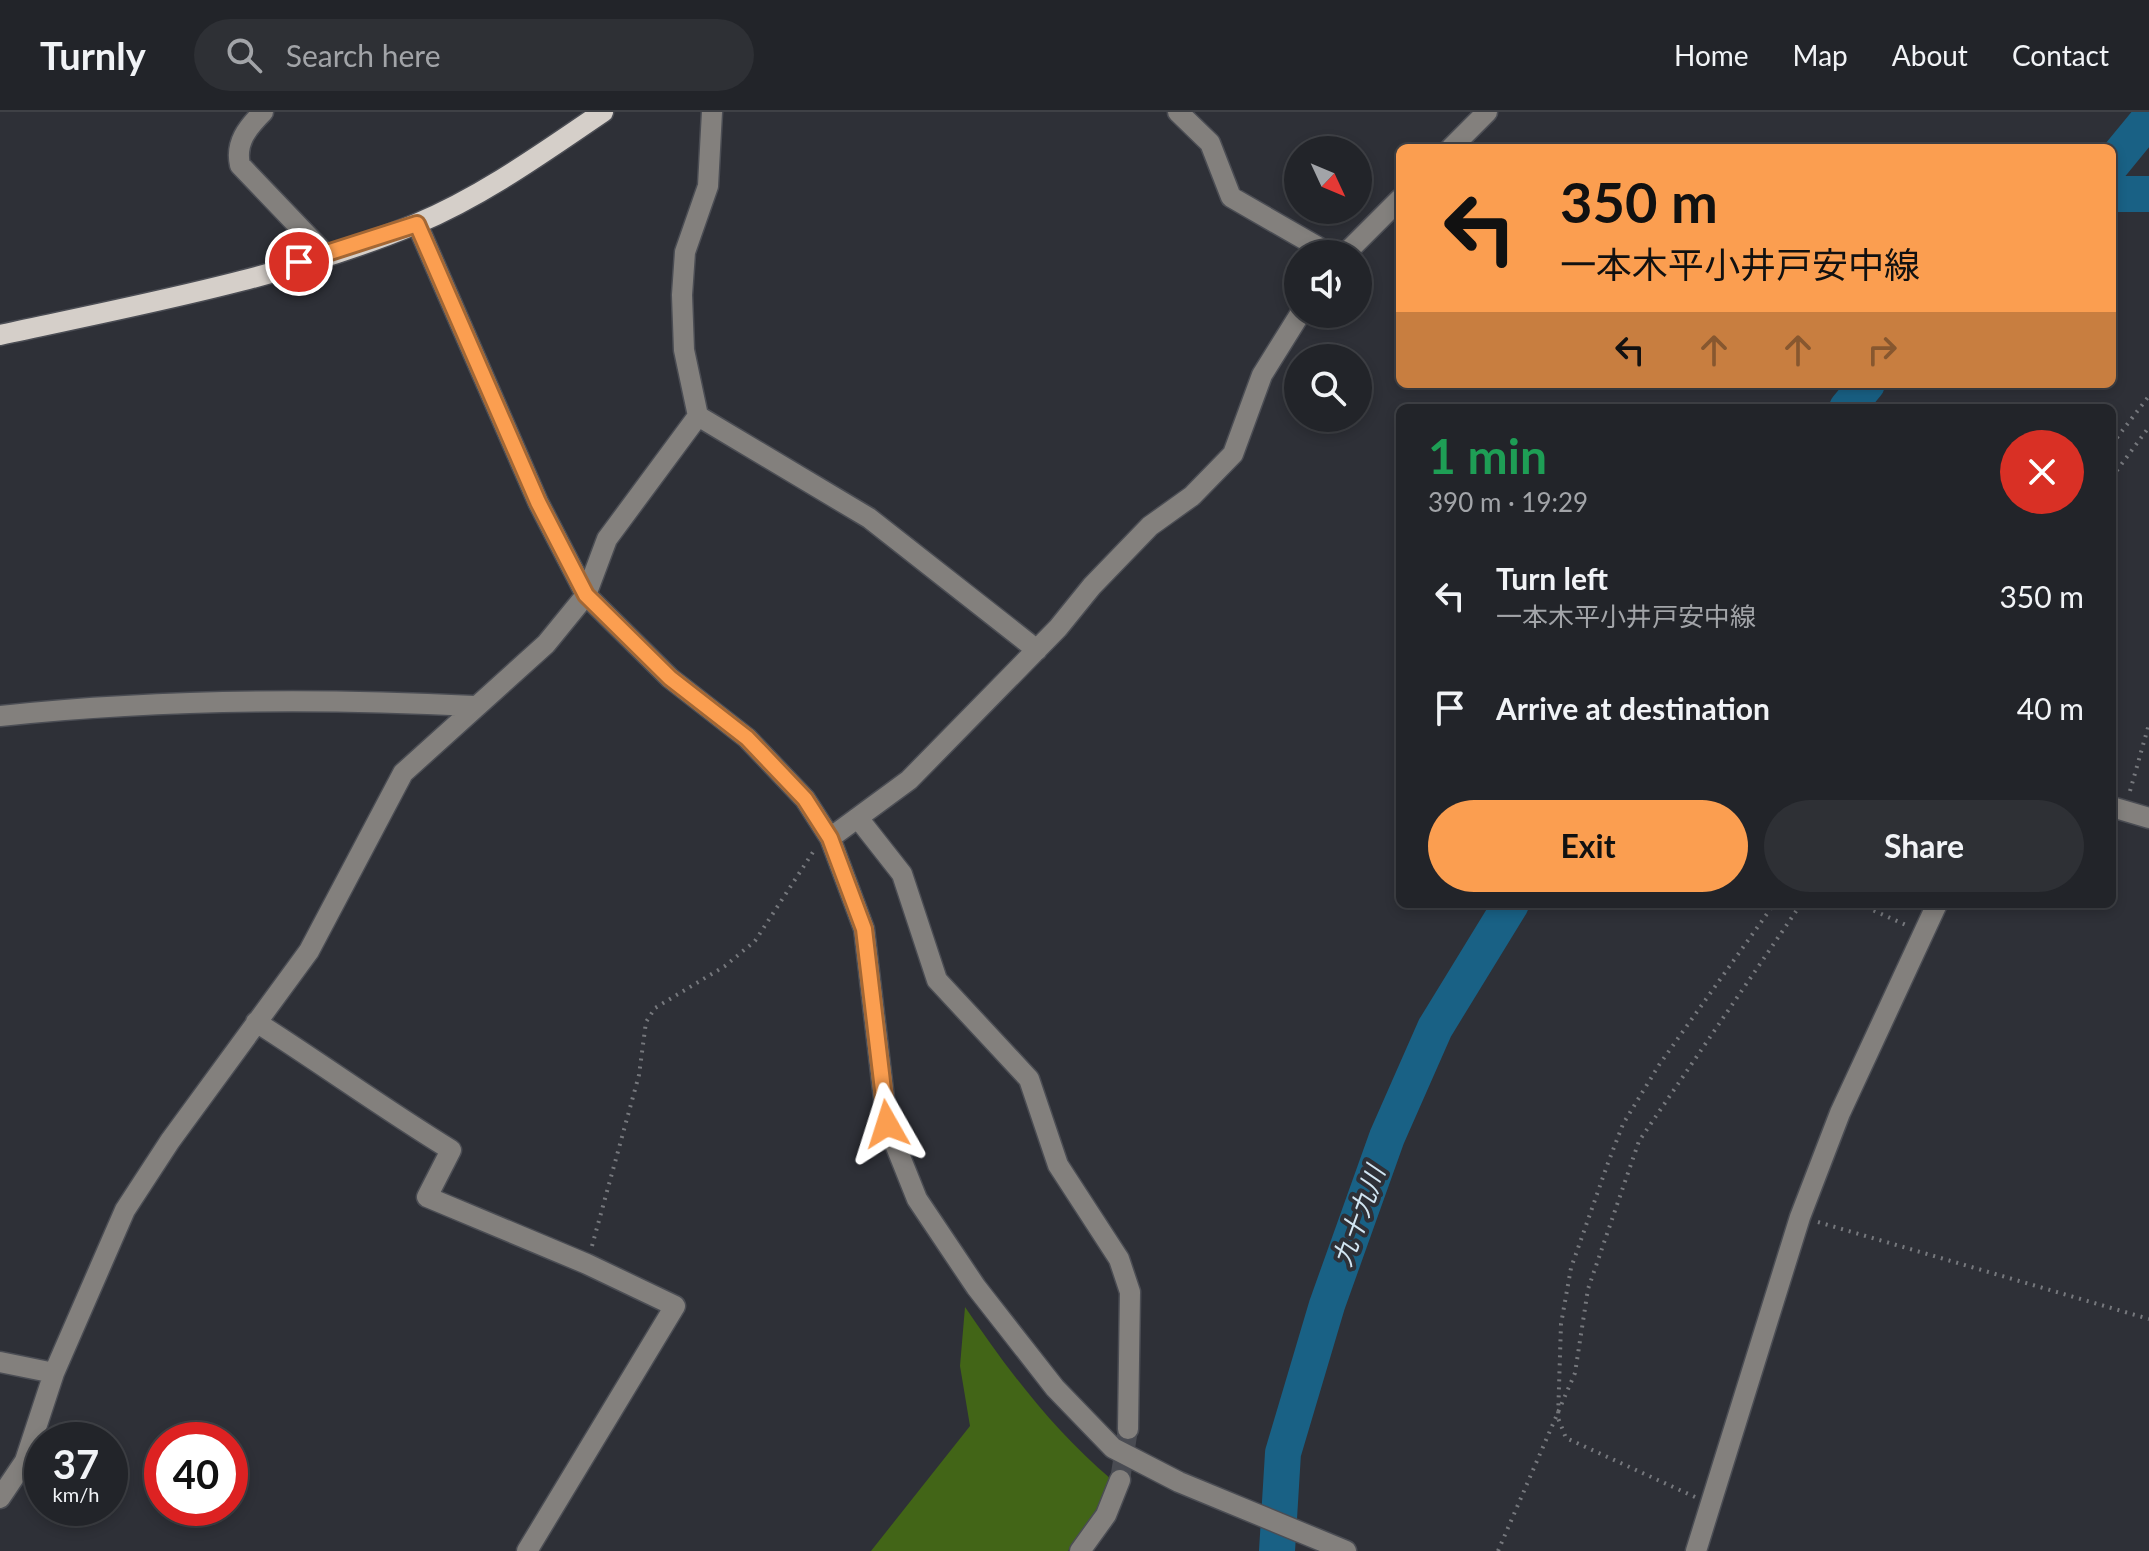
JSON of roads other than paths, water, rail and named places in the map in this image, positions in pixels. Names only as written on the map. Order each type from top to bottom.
[{"type":"main road","points":[[0,335],[169,298],[326,255],[417,224],[505,177],[603,112]]},
{"type":"street","points":[[263,112],[247,128],[237,152],[240,165],[326,255]]},
{"type":"street","points":[[712,112],[708,186],[685,252],[682,295],[684,350],[698,416],[869,518],[1037,650]]},
{"type":"street","points":[[1178,112],[1210,143],[1231,197],[1306,240]]},
{"type":"street","points":[[1455,144],[1487,112]]},
{"type":"street","points":[[1359,240],[1396,203]]},
{"type":"street","points":[[417,224],[538,502],[586,595],[670,678],[747,738],[805,799],[830,838],[864,929],[887,1124],[917,1199],[976,1287],[1093,1431],[1138,1463],[1346,1551]]},
{"type":"street","points":[[830,838],[909,780],[1037,650],[1150,526],[1192,496],[1233,454],[1262,375],[1291,328]]},
{"type":"street","points":[[0,1498],[25,1461],[54,1373],[125,1210],[170,1141],[309,951],[403,773],[546,644],[586,595],[607,539],[698,416]]},
{"type":"street","points":[[0,716],[86,707],[341,699],[474,706]]},
{"type":"street","points":[[2118,809],[2149,818]]},
{"type":"street","points":[[858,818],[902,874],[937,980],[1029,1079],[1058,1165],[1123,1269],[1130,1292],[1128,1429]]},
{"type":"street","points":[[1696,1551],[1800,1217],[1840,1113],[1935,908]]},
{"type":"street","points":[[256,1022],[325,1066],[352,1089],[451,1150],[427,1197],[587,1264],[675,1306],[527,1551]]},
{"type":"street","points":[[0,1362],[54,1373]]},
{"type":"street","points":[[1080,1551],[1106,1515],[1120,1480]]},
{"type":"waterway","name":"九十九川","points":[[2116,159],[2149,119]]},
{"type":"waterway","points":[[2116,194],[2149,194]]},
{"type":"waterway","name":"九十九川","points":[[1850,404],[1864,388]]},
{"type":"waterway","name":"九十九川","points":[[1277,1551],[1283,1453],[1327,1305],[1387,1137],[1435,1028],[1509,908]]},
{"type":"tunnel","points":[[1120,1480],[1128,1429]]}]
